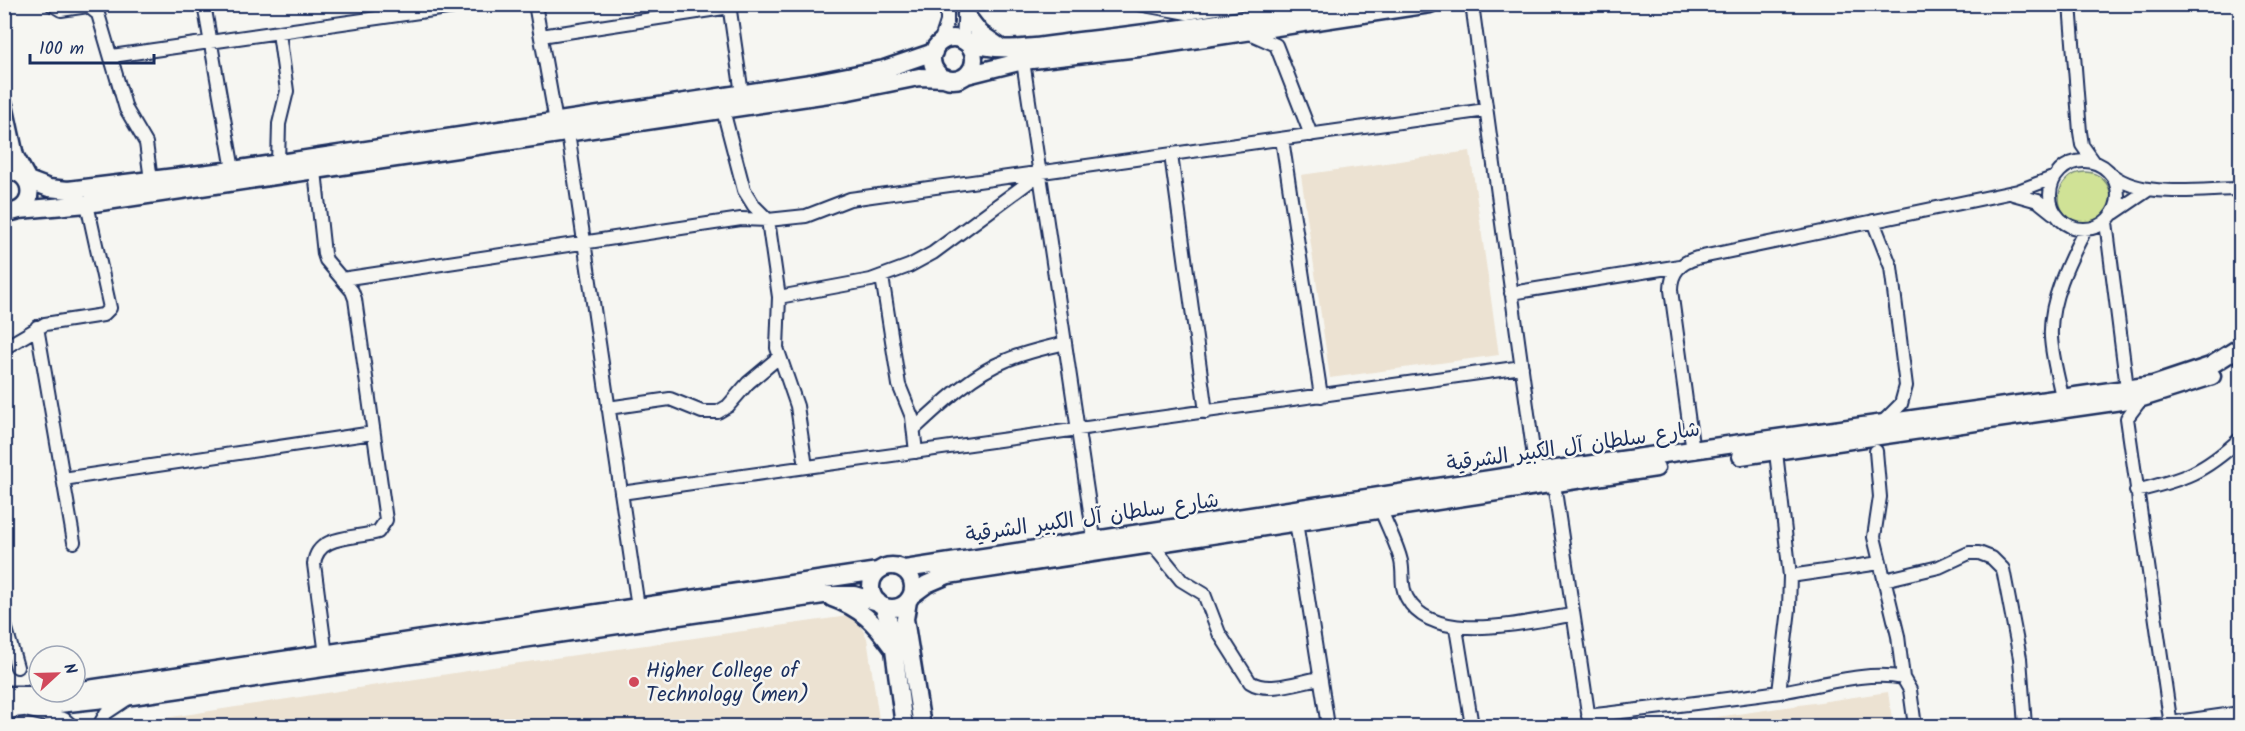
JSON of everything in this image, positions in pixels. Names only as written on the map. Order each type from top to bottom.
[{"type":"main road","points":[[4,171],[14,171],[28,180],[49,188],[68,190],[233,170],[742,94],[884,69],[937,48],[951,38],[976,46],[1003,49],[1157,32],[1268,10],[1346,4]]},
{"type":"main road","points":[[9,212],[87,204],[568,134],[849,91],[919,77],[959,79],[1023,61],[1139,48],[1430,4]]},
{"type":"main road","points":[[965,10],[980,33],[1003,49]]},
{"type":"main road","points":[[963,40],[974,54],[973,67],[967,75]]},
{"type":"main road","points":[[937,48],[934,68],[945,78]]},
{"type":"main road","points":[[4,105],[15,156],[28,180],[31,194],[25,206],[9,212]]},
{"type":"main road","name":"شارع سلطان آل الكبير الشرقية","points":[[904,569],[1094,538],[1536,472],[1694,452],[2153,385],[2210,366],[2241,347]]},
{"type":"main road","name":"شارع سلطان آل الكبير الشرقية","points":[[910,598],[927,584],[948,574],[2142,398],[2191,384],[2241,359]]},
{"type":"main road","points":[[87,689],[878,571],[891,566],[904,569],[913,581],[906,619],[922,726]]},
{"type":"main road","points":[[878,571],[874,576],[872,590],[891,627],[904,726]]},
{"type":"main road","points":[[4,710],[25,710],[132,696],[823,595],[854,595],[896,607],[910,598]]},
{"type":"main road","points":[[823,595],[863,612],[876,624],[893,649]]},
{"type":"main road","points":[[4,695],[27,695]]},
{"type":"street","points":[[51,4],[61,10],[88,6],[94,9],[101,20],[126,109],[146,143],[151,180]]},
{"type":"street","points":[[204,4],[233,170]]},
{"type":"street","points":[[112,56],[476,4]]},
{"type":"street","points":[[536,4],[555,122]]},
{"type":"street","points":[[937,48],[947,22],[947,4]]},
{"type":"street","points":[[1138,4],[1187,13],[1239,4]]},
{"type":"street","points":[[1472,4],[1536,472]]},
{"type":"street","points":[[2070,4],[2080,132],[2082,145],[2094,162],[2128,185],[2148,190],[2241,189]]},
{"type":"street","points":[[541,36],[730,6],[742,94]]},
{"type":"street","points":[[963,40],[965,10]]},
{"type":"street","points":[[1276,45],[1286,26]]},
{"type":"street","points":[[1247,32],[1276,45],[1311,135]]},
{"type":"street","points":[[278,163],[279,124],[287,91],[279,33]]},
{"type":"street","points":[[1023,61],[1094,538]]},
{"type":"street","points":[[723,110],[744,190],[754,206],[768,220],[779,297],[777,337],[779,357],[797,406],[806,467]]},
{"type":"street","points":[[342,279],[741,219],[768,220],[806,216],[850,200],[1486,110]]},
{"type":"street","points":[[2055,215],[2050,202],[2050,189],[2055,177],[2066,165],[2077,145],[2080,132]]},
{"type":"street","points":[[568,134],[638,607]]},
{"type":"street","points":[[1282,139],[1321,396]]},
{"type":"street","points":[[1171,155],[1206,412]]},
{"type":"street","points":[[2066,165],[2075,162],[2094,162]]},
{"type":"street","points":[[315,171],[324,254],[355,298],[386,520],[382,528],[374,533],[326,543],[317,551],[315,559],[326,654]]},
{"type":"street","points":[[779,297],[882,277],[933,253],[1040,174]]},
{"type":"street","points":[[2111,174],[2118,194],[2109,218],[2127,388]]},
{"type":"street","points":[[1512,293],[1680,266],[1697,258],[2030,188],[2055,177]]},
{"type":"street","points":[[2062,397],[2052,348],[2051,324],[2068,263],[2085,230],[2109,218],[2148,190]]},
{"type":"street","points":[[2000,194],[2028,196],[2063,223],[2085,230]]},
{"type":"street","points":[[4,348],[37,327],[103,315],[110,308],[87,204]]},
{"type":"street","points":[[1873,221],[1891,267],[1906,386],[1900,404],[1881,424]]},
{"type":"street","points":[[1680,266],[1671,281],[1671,290],[1694,452]]},
{"type":"street","points":[[882,277],[899,385],[914,429],[916,452]]},
{"type":"street","points":[[37,327],[74,542]]},
{"type":"street","points":[[914,429],[949,398],[992,368],[1020,355],[1065,343]]},
{"type":"street","points":[[608,408],[670,399],[702,412],[718,412],[728,406],[748,383],[779,357]]},
{"type":"street","points":[[621,493],[1522,367]]},
{"type":"street","points":[[2142,398],[2127,418],[2170,725]]},
{"type":"street","points":[[2107,403],[2127,418]]},
{"type":"street","points":[[63,479],[374,433]]},
{"type":"street","points":[[2136,491],[2171,482],[2202,470],[2241,439]]},
{"type":"street","points":[[1876,451],[1880,497],[1874,537],[1898,636],[1903,678],[1910,690],[1915,726]]},
{"type":"street","points":[[1776,452],[1790,576],[1789,609],[1779,692]]},
{"type":"street","points":[[1554,484],[1589,721],[1872,677],[1889,675],[1903,678]]},
{"type":"street","points":[[1381,510],[1401,563],[1402,585],[1406,598],[1425,616],[1456,628],[1475,628],[1572,615]]},
{"type":"street","points":[[1296,522],[1328,726]]},
{"type":"street","points":[[1151,543],[1182,580],[1200,591],[1207,599],[1219,633],[1250,682],[1256,686],[1269,687],[1320,678]]},
{"type":"street","points":[[1884,580],[1939,567],[1969,553],[1992,558],[2002,568],[2020,657],[2025,726]]},
{"type":"street","points":[[1790,576],[1880,563]]},
{"type":"street","points":[[4,622],[17,667]]},
{"type":"street","points":[[1456,628],[1472,726]]},
{"type":"street","points":[[99,726],[105,713],[132,696]]},
{"type":"street","points":[[25,710],[64,719],[72,726]]},
{"type":"street","points":[[2149,726],[2170,725],[2241,712]]},
{"type":"shaded area","points":[[1470,151],[1499,355],[1330,378],[1301,175]]},
{"type":"shaded area","name":"Higher College of Technology (men)","points":[[848,616],[860,625],[867,638],[880,726],[138,726],[146,721],[493,667]]},
{"type":"shaded area","points":[[1888,692],[1893,726],[1656,726]]},
{"type":"green space","points":[[2080,172],[2090,172],[2104,179],[2111,198],[2104,217],[2090,224],[2080,224],[2070,220],[2063,213],[2059,203],[2059,193],[2063,183],[2070,176]]},
{"type":"place","name":"Higher College of Technology (men)","points":[[634,682]]}]
